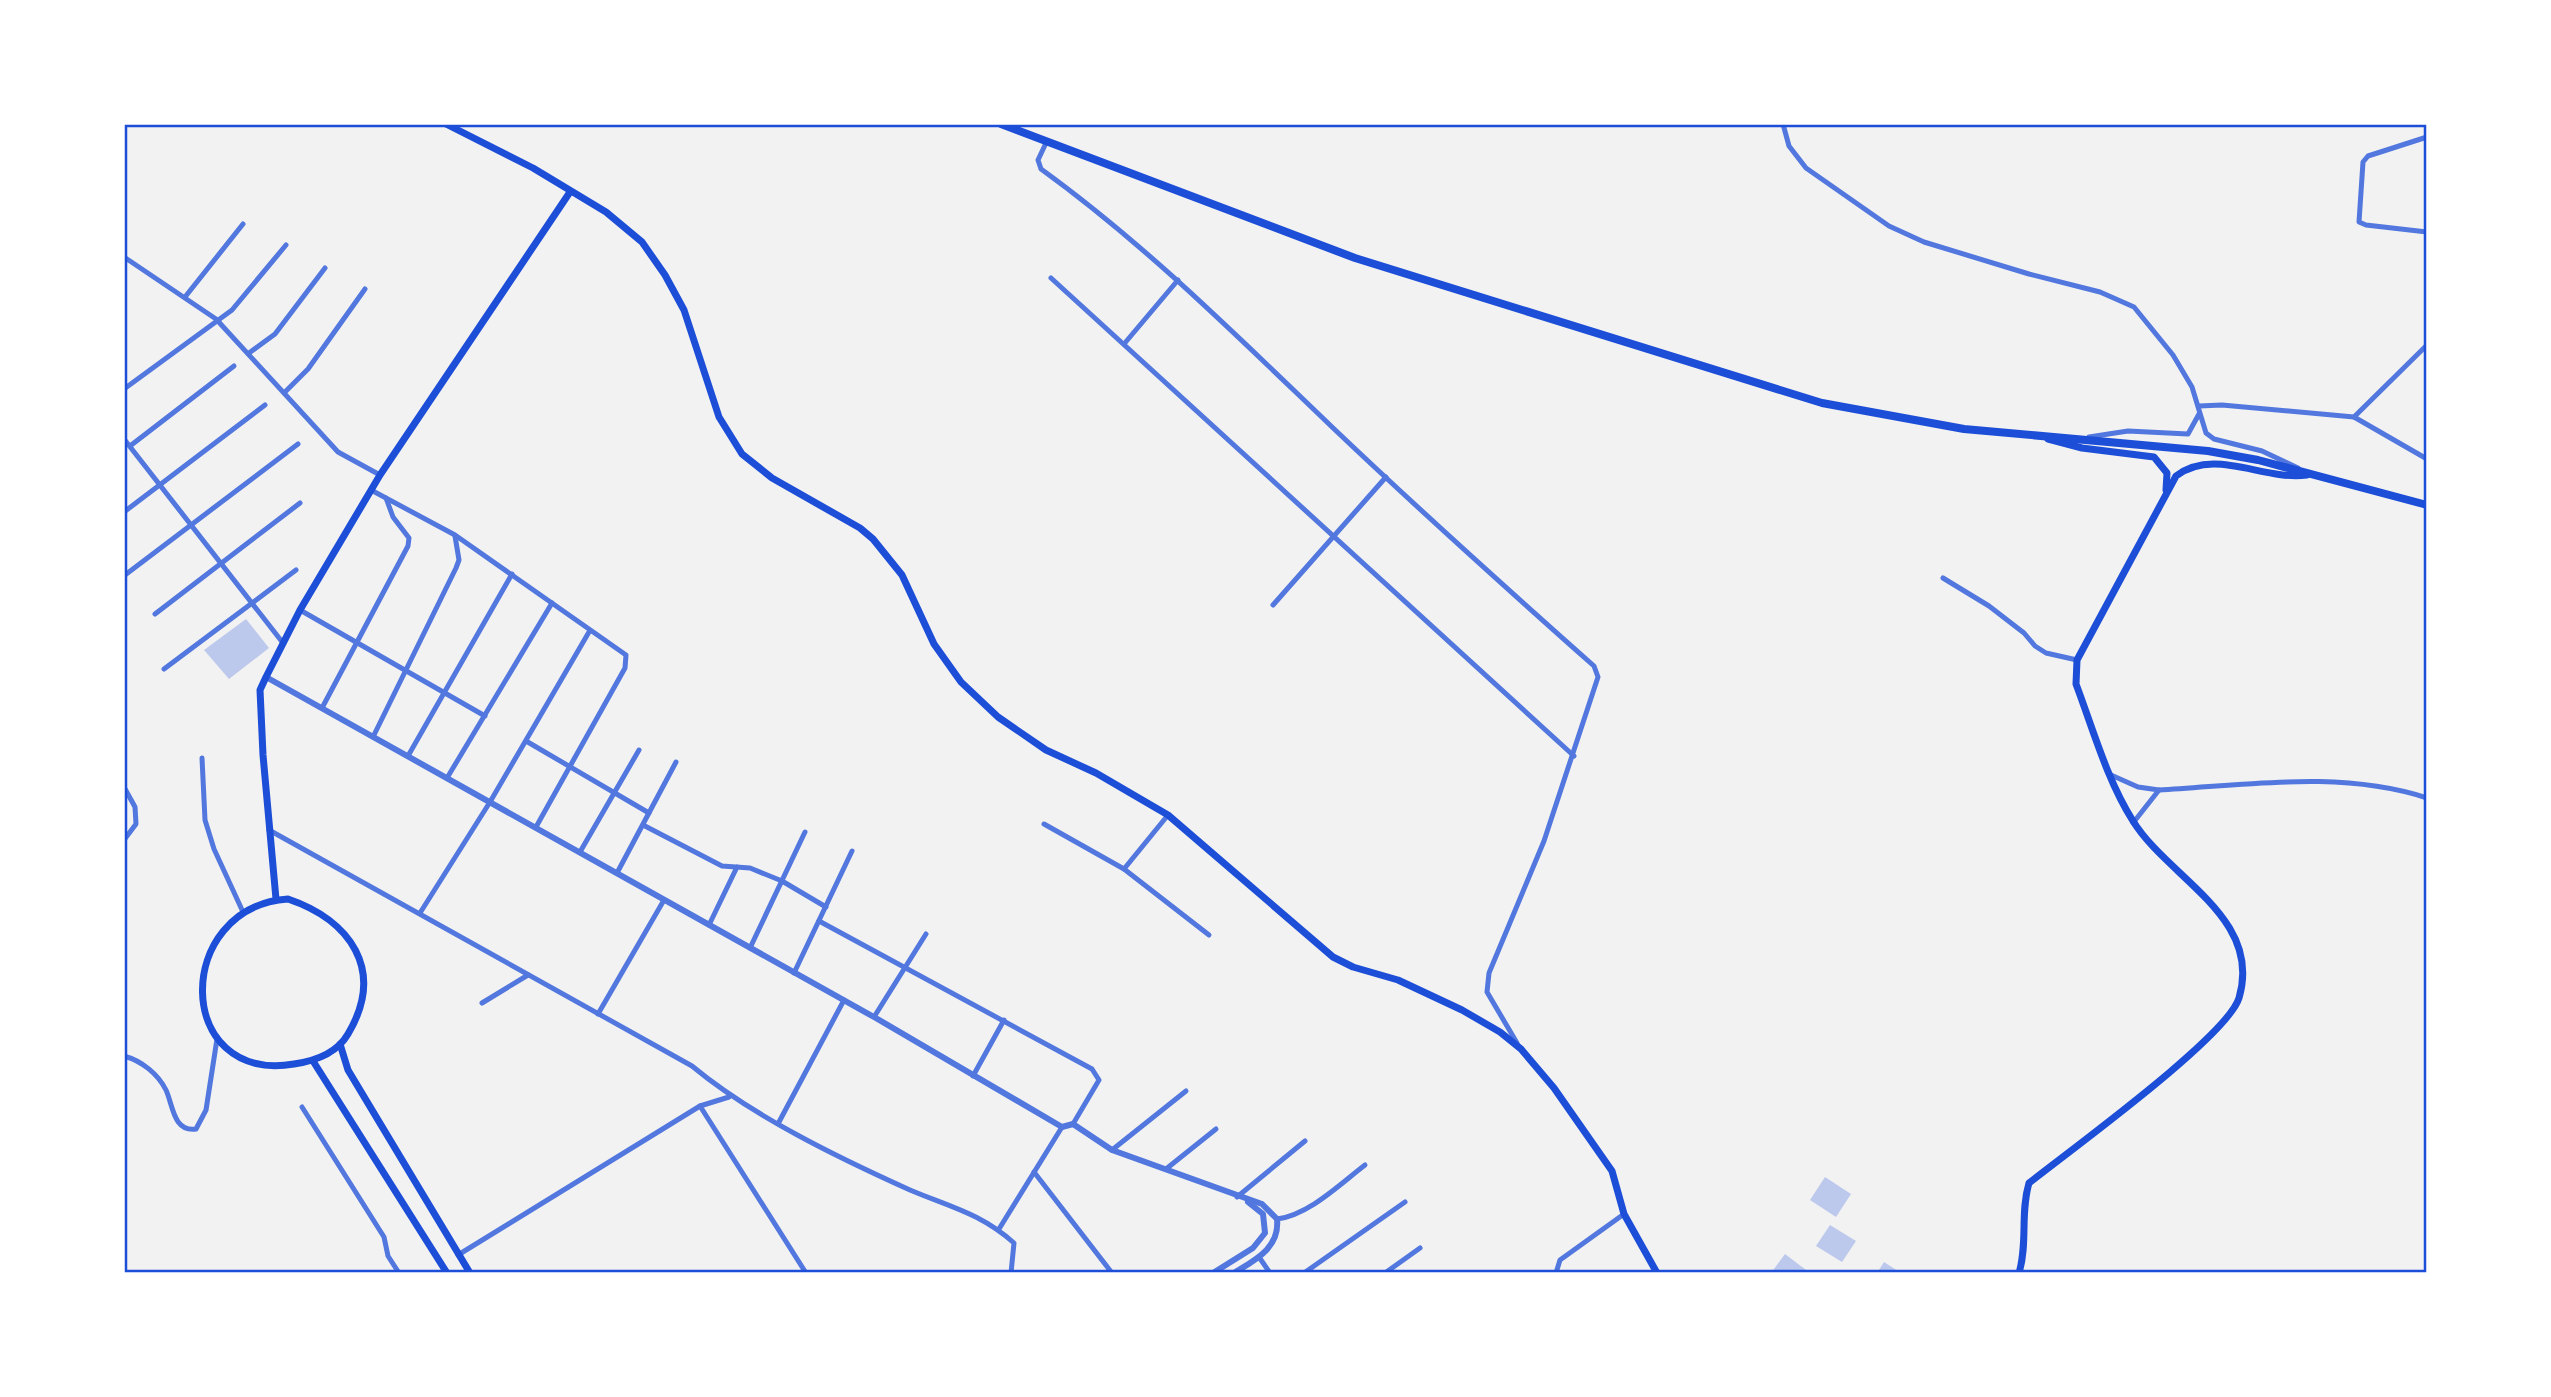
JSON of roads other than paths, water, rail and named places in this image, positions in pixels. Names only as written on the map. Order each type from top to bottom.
[{"type":"highway","points":[[1002,124],[1046,143],[1355,257],[1822,403],[1964,429],[2208,451],[2427,505]]},
{"type":"main road","points":[[446,124],[506,152],[621,223],[653,256],[684,310],[725,431],[742,454],[772,478],[873,538],[902,575],[934,644],[961,682],[998,717],[1046,750],[1096,773],[1168,815],[1333,957],[1353,967],[1398,980],[1462,1010],[1500,1032],[1521,1049],[1554,1088],[1612,1171],[1624,1214],[1657,1273]]},
{"type":"main road","points":[[276,899],[260,690],[300,610],[380,475],[570,192]]},
{"type":"main road","points":[[2033,435],[2082,448],[2154,457],[2166,473],[2166,490]]},
{"type":"main road","points":[[2019,1273],[2024,1254],[2023,1202],[2029,1183],[2143,1093],[2216,1030],[2238,1000],[2243,966],[2233,932],[2204,896],[2133,823],[2111,775],[2076,684],[2077,660],[2144,538],[2166,490],[2186,468],[2208,462],[2288,477],[2309,474]]},
{"type":"main road","points":[[276,899],[288,899],[326,915],[346,934],[359,958],[363,981],[360,1008],[350,1031],[340,1044],[313,1061],[267,1066],[249,1062],[231,1052],[217,1039],[202,1000],[205,961],[227,924],[243,912],[276,899]]},
{"type":"main road","points":[[340,1044],[348,1070],[470,1273]]},
{"type":"main road","points":[[313,1061],[447,1273]]},
{"type":"street","points":[[1783,124],[1789,146],[1806,168],[1889,226],[1924,242],[2028,274],[2100,292],[2134,307],[2173,355],[2199,406],[2206,433],[2214,439],[2262,451],[2309,474]]},
{"type":"street","points":[[2427,137],[2368,156],[2363,162],[2358,213],[2359,222],[2366,225],[2427,232]]},
{"type":"street","points":[[1046,143],[1038,160],[1041,169],[1102,214],[1178,280],[1386,477],[1594,666],[1598,677],[1574,756],[1544,841],[1489,973],[1487,992],[1521,1049]]},
{"type":"street","points":[[185,297],[243,224]]},
{"type":"street","points":[[124,389],[216,319],[232,310],[286,246]]},
{"type":"street","points":[[124,257],[216,319],[338,452],[380,475]]},
{"type":"street","points":[[249,353],[275,334],[325,268]]},
{"type":"street","points":[[1051,278],[1574,756]]},
{"type":"street","points":[[1124,344],[1178,280]]},
{"type":"street","points":[[284,393],[308,369],[365,289]]},
{"type":"street","points":[[2354,417],[2427,345]]},
{"type":"street","points":[[130,446],[234,366]]},
{"type":"street","points":[[124,513],[265,405]]},
{"type":"street","points":[[2199,406],[2222,405],[2354,417],[2427,459]]},
{"type":"street","points":[[2081,439],[2128,431],[2188,433],[2193,429],[2199,414]]},
{"type":"street","points":[[124,439],[283,643]]},
{"type":"street","points":[[125,575],[298,444]]},
{"type":"street","points":[[1273,605],[1386,477]]},
{"type":"street","points":[[371,490],[455,535],[625,656],[625,668],[536,828]]},
{"type":"street","points":[[322,708],[408,546],[409,538],[393,517],[386,498]]},
{"type":"street","points":[[155,614],[300,503]]},
{"type":"street","points":[[373,737],[456,568],[458,560],[455,535]]},
{"type":"street","points":[[164,669],[296,570]]},
{"type":"street","points":[[408,756],[512,574]]},
{"type":"street","points":[[1943,578],[1989,606],[2024,632],[2035,646],[2046,653],[2077,660]]},
{"type":"street","points":[[447,778],[552,603]]},
{"type":"street","points":[[300,610],[485,716]]},
{"type":"street","points":[[420,913],[490,802],[589,632]]},
{"type":"street","points":[[266,677],[844,1000],[1062,1127]]},
{"type":"street","points":[[526,741],[649,813]]},
{"type":"street","points":[[580,852],[639,750]]},
{"type":"street","points":[[202,758],[205,820],[214,849],[243,912]]},
{"type":"street","points":[[617,873],[676,762]]},
{"type":"street","points":[[2111,775],[2138,787],[2160,790],[2344,781],[2427,798]]},
{"type":"street","points":[[124,787],[135,807],[136,824],[124,840]]},
{"type":"street","points":[[2133,823],[2160,790]]},
{"type":"street","points":[[1125,869],[1168,815]]},
{"type":"street","points":[[1044,824],[1125,869],[1209,935]]},
{"type":"street","points":[[643,825],[722,866],[750,868],[782,881],[826,907]]},
{"type":"street","points":[[269,830],[692,1066],[729,1097],[870,1171],[944,1205],[958,1206],[999,1230],[1014,1243],[1011,1273]]},
{"type":"street","points":[[750,948],[805,832]]},
{"type":"street","points":[[794,973],[852,851]]},
{"type":"street","points":[[709,925],[737,867]]},
{"type":"street","points":[[598,1014],[664,900]]},
{"type":"street","points":[[819,921],[1092,1069],[1099,1080],[1092,1098],[1073,1124],[1062,1127],[999,1230]]},
{"type":"street","points":[[874,1017],[926,934]]},
{"type":"street","points":[[482,1003],[527,975]]},
{"type":"street","points":[[779,1122],[844,1000]]},
{"type":"street","points":[[973,1076],[1004,1020]]},
{"type":"street","points":[[124,1056],[145,1066],[156,1076],[165,1089],[173,1115],[182,1126],[189,1130],[196,1129],[206,1110],[217,1039]]},
{"type":"street","points":[[1112,1150],[1186,1091]]},
{"type":"street","points":[[458,1255],[700,1106],[729,1097]]},
{"type":"street","points":[[700,1106],[806,1273]]},
{"type":"street","points":[[302,1107],[384,1237],[388,1256],[399,1273]]},
{"type":"street","points":[[1073,1124],[1112,1150],[1262,1204],[1277,1219],[1276,1236],[1259,1257],[1234,1273]]},
{"type":"street","points":[[1166,1169],[1216,1129]]},
{"type":"street","points":[[1240,1198],[1304,1141]]},
{"type":"street","points":[[1277,1219],[1289,1217],[1312,1204],[1365,1165]]},
{"type":"street","points":[[1034,1172],[1112,1273]]},
{"type":"street","points":[[1213,1273],[1253,1248],[1265,1233],[1263,1214],[1240,1198]]},
{"type":"street","points":[[1304,1273],[1405,1202]]},
{"type":"street","points":[[1556,1273],[1560,1260],[1624,1214]]},
{"type":"street","points":[[1385,1273],[1420,1248]]},
{"type":"street","points":[[1259,1257],[1270,1273]]}]
